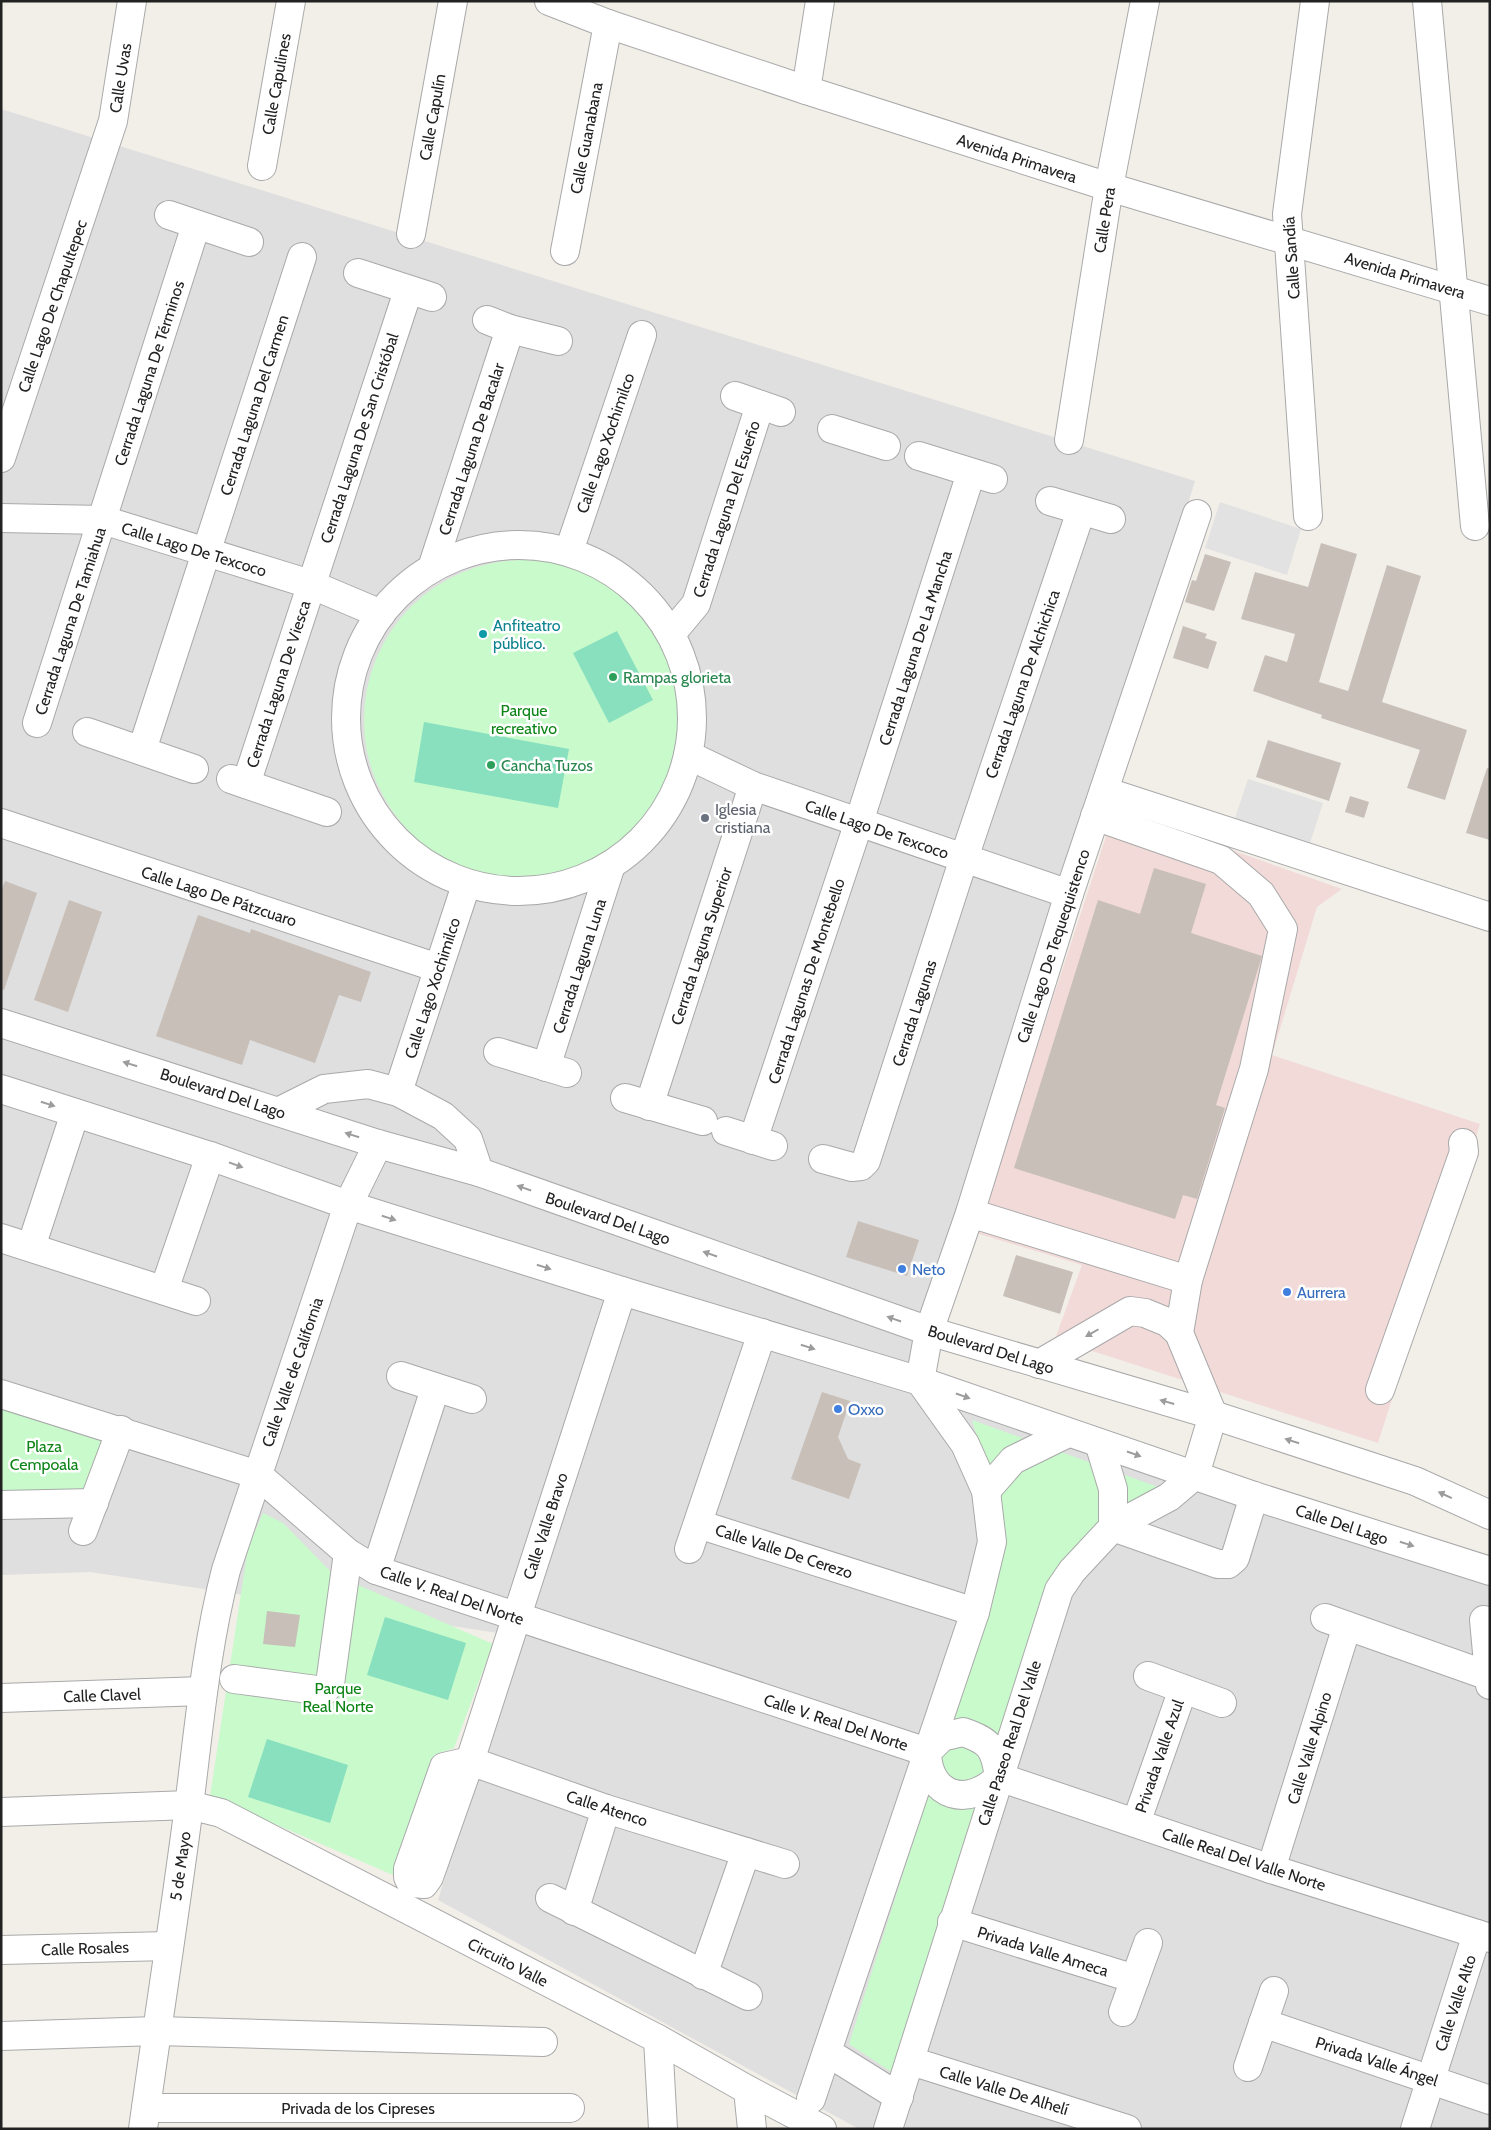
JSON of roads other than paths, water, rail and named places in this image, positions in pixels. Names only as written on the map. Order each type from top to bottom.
[{"type":"street","name":"Calle Uvas","points":[[103,154],[113,121],[132,1]]},
{"type":"street","name":"Calle Capulines","points":[[262,166],[291,1]]},
{"type":"street","name":"Calle Capulín","points":[[411,234],[453,1]]},
{"type":"street","name":"Avenida Primavera","points":[[549,1],[581,7],[608,24],[1108,187],[1490,301]]},
{"type":"street","points":[[806,90],[820,1]]},
{"type":"street","name":"Calle Pera","points":[[1069,440],[1108,187],[1145,1]]},
{"type":"street","name":"Calle Sandía","points":[[1308,516],[1287,214],[1315,1]]},
{"type":"street","points":[[1421,4],[1475,526]]},
{"type":"street","name":"Calle Guanabana","points":[[565,252],[608,24]]},
{"type":"street","name":"Calle Lago De Chapultepec","points":[[1,458],[103,154]]},
{"type":"street","points":[[169,215],[249,242]]},
{"type":"street","name":"Cerrada Laguna De Términos","points":[[103,520],[196,225]]},
{"type":"street","name":"Cerrada Laguna Del Carmen","points":[[142,750],[300,257]]},
{"type":"street","name":"Cerrada Laguna De San Cristóbal","points":[[310,584],[420,294],[358,273]]},
{"type":"street","name":"Cerrada Laguna De Bacalar","points":[[432,568],[498,325],[558,341]]},
{"type":"street","name":"Calle Lago Xochimilco","points":[[569,551],[642,335]]},
{"type":"street","name":"Cerrada Laguna Del Esueño","points":[[671,634],[696,604],[758,404]]},
{"type":"street","points":[[832,429],[886,446]]},
{"type":"street","name":"Cerrada Laguna De La Mancha","points":[[859,822],[982,476],[919,456]]},
{"type":"street","points":[[1050,501],[1111,520]]},
{"type":"street","name":"Cerrada Laguna De Alchichica","points":[[964,858],[1080,511]]},
{"type":"street","name":"Calle Lago De Tequequistenco","points":[[920,1381],[929,1331],[970,1213],[1069,894],[1197,514]]},
{"type":"street","name":"Calle Lago De Texcoco","points":[[1,518],[103,520],[310,584],[381,614]]},
{"type":"street","name":"Cerrada Laguna De Tamiahua","points":[[37,723],[103,520]]},
{"type":"street","points":[[522,544],[569,551],[610,570],[631,587],[644,598],[671,634],[688,681],[692,714],[688,755],[675,794],[653,829],[623,858],[611,865],[548,890],[507,892],[466,884],[429,867],[396,841],[371,809],[354,771],[346,730],[348,689],[360,649],[381,614],[404,588],[432,568],[475,550],[522,544]]},
{"type":"street","name":"Cerrada Laguna De Viesca","points":[[310,584],[238,781],[327,812]]},
{"type":"street","points":[[86,732],[194,769]]},
{"type":"street","name":"Calle Lago De Texcoco","points":[[688,755],[753,786],[1069,894]]},
{"type":"street","name":"Cerrada Laguna Superior","points":[[715,1126],[637,1102],[753,786]]},
{"type":"street","points":[[1104,791],[1490,917]]},
{"type":"street","points":[[1095,816],[1222,860],[1261,894],[1283,929],[1254,1069],[1188,1280],[1180,1333]]},
{"type":"street","name":"Cerrada Lagunas De Montebello","points":[[715,1126],[763,1143],[859,822]]},
{"type":"street","name":"Calle Lago De Pátzcuaro","points":[[1,823],[438,968]]},
{"type":"street","name":"Cerrada Lagunas","points":[[823,1159],[852,1167],[861,1166],[866,1161],[964,858]]},
{"type":"street","name":"Cerrada Laguna Luna","points":[[498,1052],[556,1070],[611,865]]},
{"type":"street","name":"Calle Lago Xochimilco","points":[[398,1092],[466,884]]},
{"type":"street","name":"Boulevard Del Lago","points":[[1,1022],[378,1144],[479,1172],[929,1331],[1214,1415]]},
{"type":"street","points":[[280,1112],[324,1089],[368,1084],[398,1092],[443,1116],[468,1139],[479,1172]]},
{"type":"street","points":[[1,1089],[210,1156],[348,1205],[622,1291],[920,1381],[1195,1475],[1214,1415],[1180,1333],[1167,1322],[1145,1313],[1130,1311]]},
{"type":"street","points":[[31,1247],[75,1113]]},
{"type":"street","points":[[1380,1390],[1464,1152],[1463,1142]]},
{"type":"street","name":"Calle Valle de California","points":[[217,1603],[226,1570],[348,1205],[378,1144]]},
{"type":"street","points":[[164,1290],[210,1156]]},
{"type":"street","points":[[970,1213],[1188,1280]]},
{"type":"street","points":[[1,1238],[196,1301]]},
{"type":"street","points":[[1039,1364],[1130,1311],[1158,1290],[1188,1280]]},
{"type":"street","name":"Calle Valle Bravo","points":[[470,1761],[622,1291]]},
{"type":"street","name":"Calle Valle De Cerezo","points":[[762,1333],[698,1524],[975,1612]]},
{"type":"street","points":[[401,1376],[436,1389],[472,1399]]},
{"type":"street","points":[[811,2099],[975,1612],[992,1542],[986,1491],[965,1444],[920,1381]]},
{"type":"street","points":[[376,1570],[436,1389]]},
{"type":"street","name":"Calle V. Real Del Norte","points":[[1,1394],[121,1430],[258,1475],[348,1553],[376,1570],[927,1752]]},
{"type":"street","points":[[1214,1415],[1415,1481],[1490,1515]]},
{"type":"street","points":[[83,1531],[121,1430]]},
{"type":"street","points":[[986,1491],[1013,1460],[1068,1432]]},
{"type":"street","points":[[1099,1443],[1113,1489],[1113,1527],[1218,1564],[1228,1564],[1235,1558],[1254,1496]]},
{"type":"street","name":"Calle Del Lago","points":[[1195,1475],[1254,1496],[1490,1571]]},
{"type":"street","name":"Calle Paseo Real Del Valle","points":[[888,2129],[911,2061],[952,1922],[1059,1590],[1072,1571],[1113,1527],[1169,1497],[1195,1475]]},
{"type":"street","points":[[1,1505],[94,1503]]},
{"type":"street","points":[[689,1550],[698,1524]]},
{"type":"street","points":[[234,1679],[324,1692],[330,1684],[348,1553]]},
{"type":"street","name":"5 de Mayo","points":[[144,2118],[217,1603]]},
{"type":"street","points":[[1484,1620],[1490,1685]]},
{"type":"street","name":"Calle Valle Alpino","points":[[1271,1869],[1336,1622],[1489,1676]]},
{"type":"street","name":"Privada Valle Azul","points":[[1148,1676],[1222,1703]]},
{"type":"street","name":"Privada Valle Azul","points":[[1136,1824],[1183,1689]]},
{"type":"street","name":"Calle Clavel","points":[[1,1698],[203,1692]]},
{"type":"street","points":[[963,1732],[983,1739],[996,1756],[999,1777],[988,1788],[975,1794],[960,1795],[945,1790],[934,1780],[928,1766],[927,1752],[942,1737],[963,1732]]},
{"type":"street","name":"Calle Atenco","points":[[470,1761],[606,1809],[785,1864]]},
{"type":"street","name":"Calle Real Del Valle Norte","points":[[999,1777],[1271,1869],[1484,1936]]},
{"type":"street","name":"Circuito Valle","points":[[1,1812],[189,1805],[221,1813],[658,2039],[822,2129]]},
{"type":"street","points":[[574,1911],[606,1809]]},
{"type":"street","points":[[703,1975],[746,1852]]},
{"type":"street","points":[[550,1898],[748,1996]]},
{"type":"street","name":"Privada Valle Ameca","points":[[952,1922],[1135,1979]]},
{"type":"street","name":"Calle Valle Alto","points":[[1415,2129],[1431,2078],[1484,1936]]},
{"type":"street","points":[[1122,2012],[1148,1943]]},
{"type":"street","name":"Calle Rosales","points":[[1,1950],[169,1946]]},
{"type":"street","points":[[1248,2067],[1274,1991]]},
{"type":"street","name":"Privada Valle Ángel","points":[[1263,2023],[1431,2078],[1490,2100]]},
{"type":"street","points":[[1,2036],[157,2031],[543,2042]]},
{"type":"street","points":[[658,2039],[663,2129]]},
{"type":"street","points":[[827,2052],[899,2098]]},
{"type":"street","name":"Calle Valle De Alhelí","points":[[911,2061],[1118,2127]]},
{"type":"street","points":[[748,2090],[752,2129]]},
{"type":"street","name":"Privada de los Cipreses","points":[[144,2118],[570,2108]]},
{"type":"place","name":"Anfiteatro público.","points":[[483,634]]},
{"type":"place","name":"Rampas glorieta","points":[[613,677]]},
{"type":"place","name":"Cancha Tuzos","points":[[491,765]]},
{"type":"place","name":"Iglesia cristiana","points":[[705,818]]},
{"type":"place","name":"Neto","points":[[902,1269]]},
{"type":"place","name":"Aurrera","points":[[1287,1292]]},
{"type":"place","name":"Oxxo","points":[[838,1409]]},
{"type":"park label","name":"Parque recreativo","points":[[524,719]]},
{"type":"park label","name":"Plaza Cempoala","points":[[44,1455]]},
{"type":"park label","name":"Parque Real Norte","points":[[338,1697]]}]
